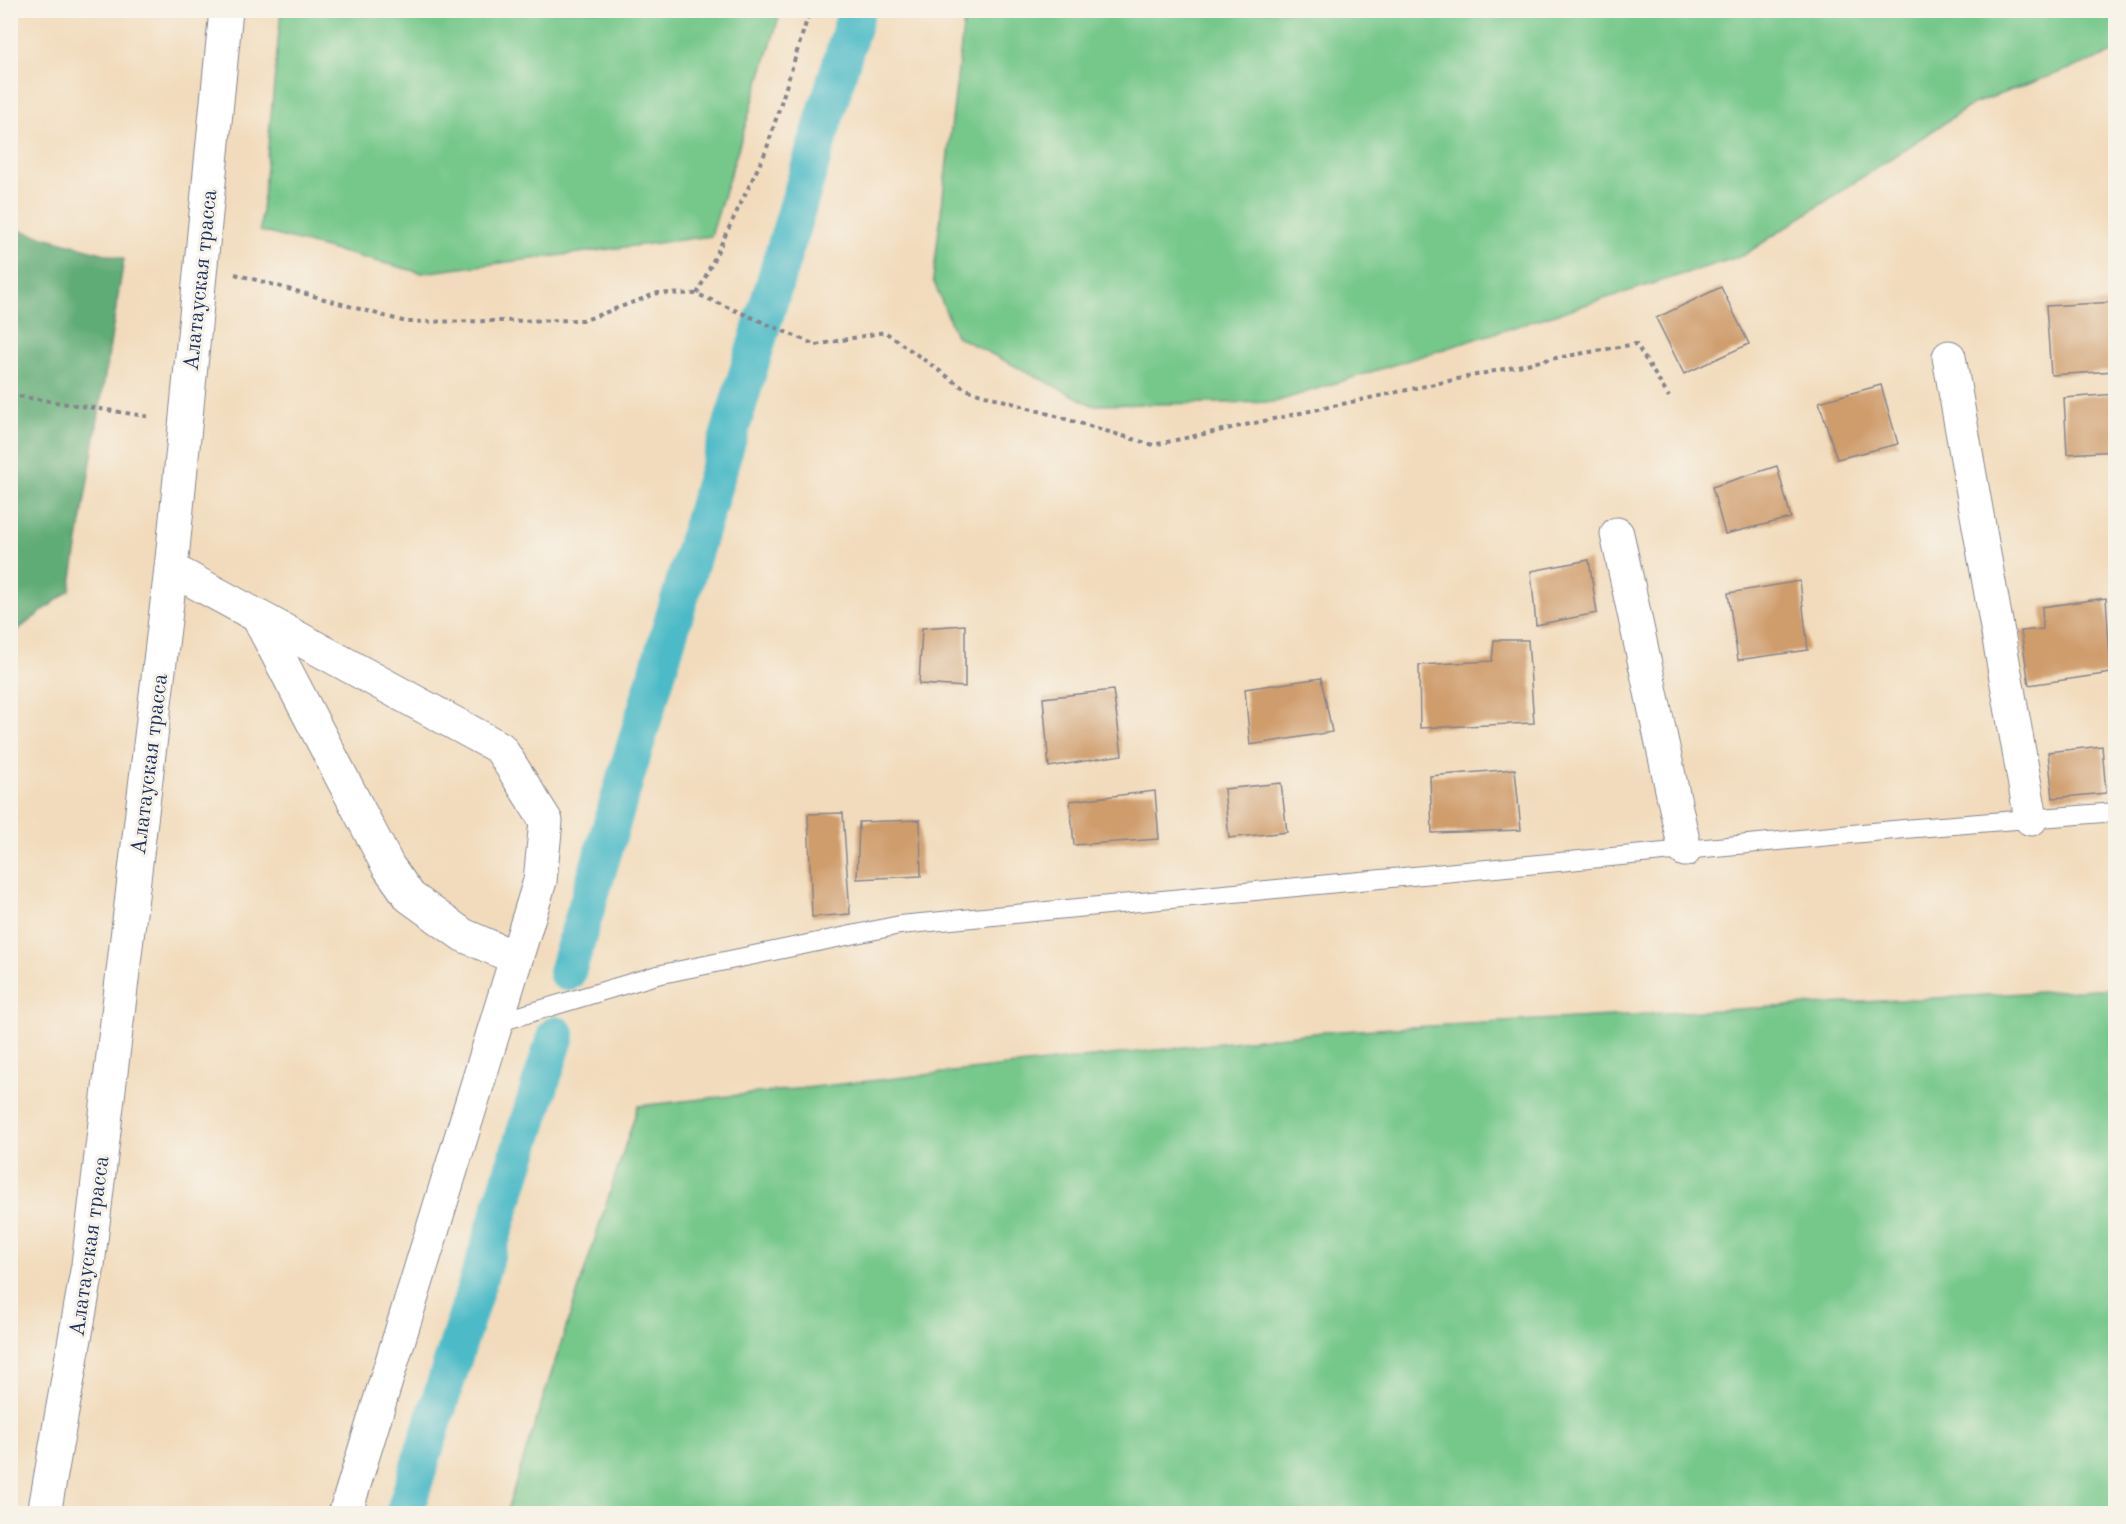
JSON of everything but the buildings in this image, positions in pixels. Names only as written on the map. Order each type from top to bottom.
[{"type":"street","name":"Алатауская трасса","points":[[44,1514],[88,1265],[171,569],[226,10]]},
{"type":"street","points":[[1949,357],[2031,819]]},
{"type":"street","points":[[1617,534],[1685,850]]},
{"type":"street","points":[[171,569],[500,748],[546,821],[540,881],[345,1514]]},
{"type":"street","points":[[258,617],[388,866],[410,897],[463,935],[516,958]]},
{"type":"lane","points":[[496,1023],[657,975],[900,925],[1685,850],[2115,812]]},
{"type":"path","points":[[698,295],[766,151],[810,10]]},
{"type":"path","points":[[201,265],[405,322],[585,320],[658,293],[698,295],[816,345],[885,332],[965,389],[1153,445],[1550,359],[1635,344],[1669,397]]},
{"type":"path","points":[[10,395],[185,422]]},
{"type":"green space","points":[[281,10],[781,11],[711,236],[422,273],[260,231]]},
{"type":"green space","points":[[2115,10],[2116,52],[1973,104],[1744,255],[1275,402],[1092,405],[956,336],[933,280],[965,11]]},
{"type":"green space","points":[[11,228],[124,259],[70,590],[11,635]]},
{"type":"green space","points":[[2115,988],[2115,1513],[506,1513],[638,1106],[1323,1032]]},
{"type":"waterway","points":[[567,972],[857,10]]},
{"type":"waterway","points":[[404,1514],[556,1035]]}]
